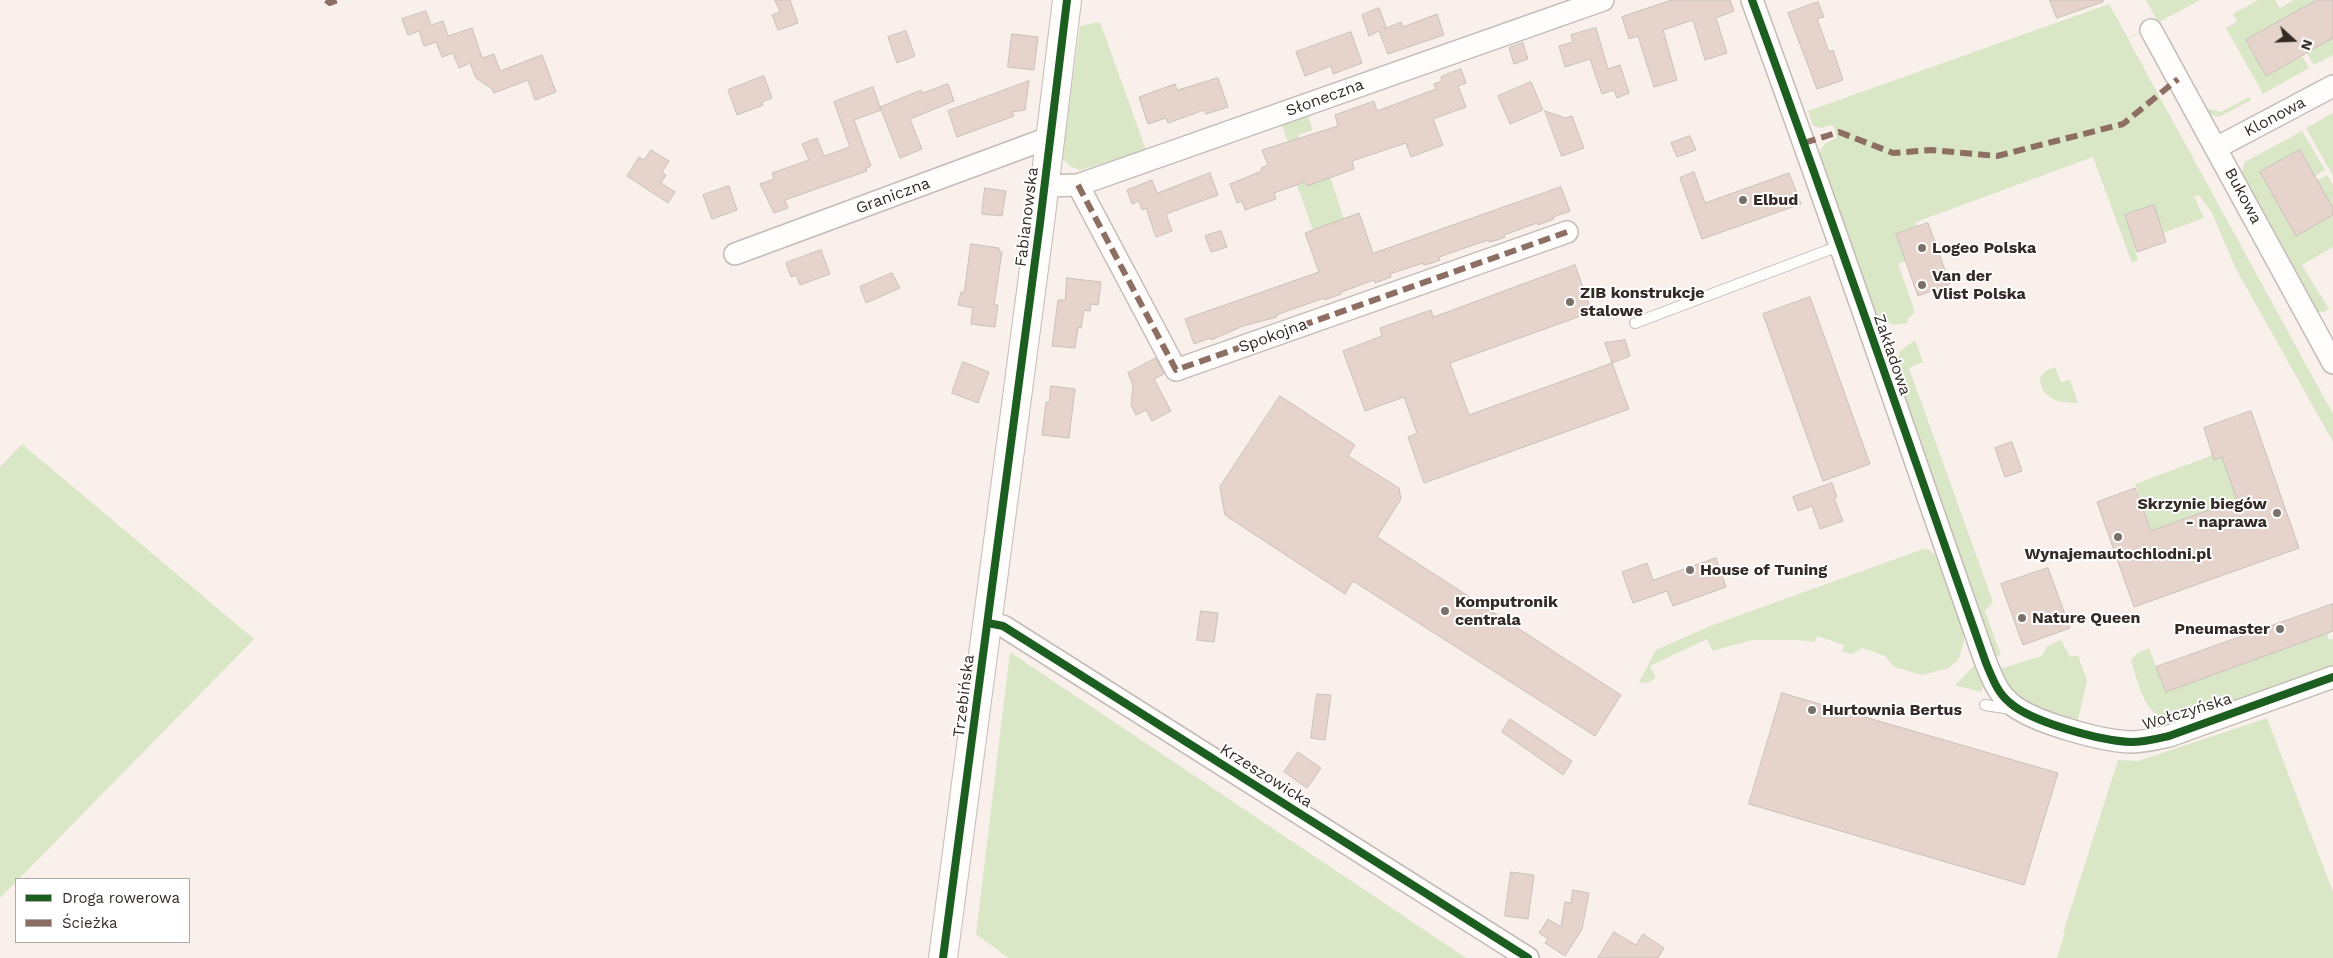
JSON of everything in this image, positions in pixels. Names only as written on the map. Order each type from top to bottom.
[{"type":"street","name":"Fabianowska","points":[[1012,438],[1067,0]]},
{"type":"street","name":"Słoneczna","points":[[1045,186],[1078,185],[1602,0]]},
{"type":"street","name":"Zakładowa","points":[[1752,0],[1796,118],[1839,246],[1992,678],[2002,695],[2019,710]]},
{"type":"street","name":"Bukowa","points":[[2151,30],[2333,363]]},
{"type":"street","name":"Klonowa","points":[[2216,148],[2333,86]]},
{"type":"street","name":"Graniczna","points":[[735,254],[1051,137]]},
{"type":"street","name":"Spokojna","points":[[1078,185],[1176,370],[1567,232]]},
{"type":"street","name":"Trzebińska","points":[[943,958],[1012,438]]},
{"type":"street","name":"Krzeszowicka","points":[[988,623],[1003,626],[1528,958]]},
{"type":"street","name":"Wołczyńska","points":[[2019,710],[2039,719],[2104,738],[2130,742],[2149,741],[2169,736],[2333,677]]},
{"type":"lane","points":[[1635,323],[1839,246]]},
{"type":"lane","points":[[1985,705],[2019,710]]},
{"type":"green space","points":[[2146,0],[2200,0],[2128,39],[2333,414],[2333,442],[2236,269],[2212,213],[2199,195],[2194,196],[2204,218],[2163,233],[2154,206],[2125,214],[2138,260],[2132,263],[2093,157],[1916,222],[1917,226],[1896,234],[1906,261],[1898,264],[1915,312],[1907,320],[1908,323],[1897,324],[1884,322],[1872,313],[1819,160],[1820,151],[1824,146],[1837,138],[1834,127],[1831,125],[1821,128],[1813,126],[1808,111],[2109,4],[2128,38],[2158,22]]},
{"type":"green space","points":[[2258,0],[2275,0],[2280,8],[2294,0],[2317,0],[2246,40],[2266,76],[2302,56],[2309,68],[2263,94],[2226,28],[2237,22],[2233,14]]},
{"type":"green space","points":[[1100,22],[1146,150],[1081,170],[1071,167],[1062,159],[1080,26]]},
{"type":"green space","points":[[2333,38],[2333,55],[2314,65],[2307,53]]},
{"type":"green space","points":[[2249,97],[2251,100],[2219,117],[2209,114],[2206,108],[2221,112]]},
{"type":"green space","points":[[2333,113],[2333,176],[2306,128]]},
{"type":"green space","points":[[1307,115],[1313,130],[1298,135],[1299,138],[1288,142],[1282,125]]},
{"type":"green space","points":[[2302,131],[2325,170],[2315,176],[2300,150],[2261,172],[2333,215],[2333,247],[2302,265],[2329,309],[2324,312],[2317,312],[2241,174],[2245,162]]},
{"type":"green space","points":[[2327,175],[2333,185],[2333,208],[2317,180]]},
{"type":"green space","points":[[1330,177],[1344,219],[1313,230],[1297,185]]},
{"type":"green space","points":[[1915,340],[1923,362],[1909,368],[1993,602],[1985,611],[2001,655],[1995,657],[1895,370],[1900,351]]},
{"type":"green space","points":[[2055,367],[2061,382],[2070,380],[2078,403],[2058,401],[2048,396],[2044,391],[2040,378],[2045,371]]},
{"type":"green space","points":[[22,444],[254,639],[20,878],[15,878],[15,883],[0,898],[0,467]]},
{"type":"green space","points":[[2213,455],[2215,460],[2222,457],[2237,500],[2151,531],[2135,484]]},
{"type":"green space","points":[[1923,549],[1930,550],[1935,555],[1963,624],[1964,642],[1958,660],[1949,668],[1922,675],[1894,667],[1885,656],[1863,648],[1852,654],[1842,652],[1844,645],[1817,636],[1815,642],[1752,640],[1712,651],[1707,639],[1650,666],[1656,678],[1647,683],[1639,682],[1656,650],[1710,626]]},
{"type":"green space","points":[[2327,633],[2329,640],[2333,639],[2333,667],[2176,722],[2165,720],[2150,708],[2141,691],[2131,661],[2136,654],[2149,648],[2166,692]]},
{"type":"green space","points":[[2061,640],[2070,657],[2078,655],[2087,681],[2078,720],[2042,709],[2022,699],[2014,691],[2000,669],[2042,656],[2046,647]]},
{"type":"green space","points":[[1010,652],[1466,958],[1008,958],[976,934]]},
{"type":"green space","points":[[1977,663],[1983,686],[1981,692],[1955,685]]},
{"type":"green space","points":[[2267,718],[2333,892],[2333,958],[2057,958],[2065,932],[2063,933],[2118,760],[2138,761]]},
{"type":"building","points":[[775,0],[790,0],[798,23],[778,30],[772,15],[780,12]]},
{"type":"building","points":[[1672,0],[1730,0],[1734,11],[1716,18],[1727,53],[1705,60],[1693,20],[1663,30],[1677,80],[1654,87],[1638,36],[1629,39],[1622,17]]},
{"type":"building","points":[[2050,0],[2103,0],[2103,2],[2057,18]]},
{"type":"building","points":[[2317,0],[2333,0],[2333,38],[2266,76],[2246,40]]},
{"type":"building","points":[[1818,2],[1824,17],[1817,19],[1829,52],[1833,50],[1843,80],[1817,89],[1788,13]]},
{"type":"building","points":[[1379,8],[1386,27],[1384,29],[1401,22],[1403,27],[1437,14],[1444,35],[1388,54],[1379,31],[1369,36],[1362,15]]},
{"type":"building","points":[[426,11],[431,25],[443,21],[448,36],[472,28],[482,58],[494,54],[500,71],[542,55],[556,92],[535,100],[528,80],[494,93],[492,89],[476,78],[470,63],[459,68],[453,53],[442,57],[436,42],[424,46],[419,31],[408,35],[402,19]]},
{"type":"building","points":[[1596,28],[1608,69],[1620,65],[1629,93],[1617,98],[1614,90],[1602,94],[1590,59],[1565,67],[1559,46],[1573,42],[1571,35]]},
{"type":"building","points":[[906,31],[915,56],[897,63],[888,37]]},
{"type":"building","points":[[1351,32],[1362,63],[1333,74],[1331,66],[1305,76],[1296,52]]},
{"type":"building","points":[[1012,34],[1038,37],[1034,70],[1008,67]]},
{"type":"building","points":[[1523,43],[1528,59],[1514,64],[1509,48]]},
{"type":"building","points":[[1461,69],[1466,83],[1458,86],[1466,107],[1433,119],[1443,145],[1411,157],[1406,143],[1352,161],[1354,169],[1307,186],[1305,182],[1274,193],[1276,199],[1245,210],[1242,201],[1237,203],[1230,184],[1262,171],[1261,168],[1268,165],[1262,150],[1338,126],[1335,115],[1374,101],[1377,111],[1436,89],[1434,84],[1442,81],[1441,77]]},
{"type":"building","points":[[764,76],[772,98],[762,102],[763,105],[737,115],[728,90]]},
{"type":"building","points":[[1218,78],[1228,107],[1206,114],[1204,110],[1168,123],[1166,118],[1148,124],[1139,97],[1175,84],[1177,90]]},
{"type":"building","points":[[1029,81],[1025,110],[1012,112],[1014,116],[957,137],[948,111]]},
{"type":"building","points":[[1531,82],[1543,110],[1510,124],[1498,96]]},
{"type":"building","points":[[948,84],[954,101],[910,119],[922,149],[900,158],[880,107],[921,90],[922,93]]},
{"type":"building","points":[[873,87],[881,110],[854,120],[871,166],[866,168],[867,171],[785,200],[788,208],[774,213],[760,184],[774,179],[772,173],[809,160],[802,144],[817,138],[824,156],[850,147],[834,102]]},
{"type":"building","points":[[1545,111],[1565,118],[1572,116],[1584,148],[1562,156]]},
{"type":"building","points":[[1690,136],[1696,150],[1677,157],[1671,143]]},
{"type":"building","points":[[651,150],[669,161],[662,172],[666,175],[661,183],[675,192],[668,203],[627,176],[639,157],[644,160]]},
{"type":"building","points":[[2300,150],[2333,208],[2333,215],[2296,236],[2260,172]]},
{"type":"building","points":[[1694,172],[1705,203],[1789,173],[1801,204],[1702,239],[1680,178]]},
{"type":"building","points":[[1210,173],[1218,195],[1166,214],[1172,231],[1156,237],[1146,208],[1142,210],[1139,201],[1132,204],[1127,190],[1152,180],[1157,193]]},
{"type":"building","points":[[729,186],[737,210],[712,219],[703,195]]},
{"type":"building","points":[[1561,187],[1570,211],[1553,217],[1554,219],[1504,235],[1505,237],[1497,240],[1489,242],[1488,240],[1439,257],[1440,260],[1432,263],[1424,265],[1423,263],[1390,274],[1391,277],[1375,283],[1374,280],[1325,300],[1324,298],[1276,315],[1277,317],[1243,326],[1211,340],[1210,338],[1194,344],[1185,319],[1319,272],[1305,233],[1359,213],[1373,253]]},
{"type":"building","points":[[985,188],[1006,191],[1002,216],[982,214]]},
{"type":"building","points":[[2154,205],[2166,242],[2137,252],[2125,215]]},
{"type":"building","points":[[1928,223],[1950,284],[1918,296],[1896,234]]},
{"type":"building","points":[[1221,231],[1227,247],[1211,252],[1205,236]]},
{"type":"building","points":[[971,244],[999,248],[999,251],[1002,252],[994,305],[998,305],[995,327],[971,324],[973,308],[958,305],[961,292],[964,292]]},
{"type":"building","points":[[821,250],[830,274],[800,285],[796,275],[791,277],[786,263]]},
{"type":"building","points":[[1575,265],[1592,312],[1450,363],[1469,415],[1612,363],[1629,409],[1424,483],[1408,437],[1417,433],[1404,397],[1365,411],[1343,351],[1382,336],[1380,328],[1431,310],[1433,317]]},
{"type":"building","points":[[892,273],[900,288],[866,303],[860,287]]},
{"type":"building","points":[[1067,278],[1101,282],[1098,305],[1091,304],[1090,311],[1084,310],[1081,328],[1078,327],[1075,348],[1052,346],[1058,300],[1065,300]]},
{"type":"building","points":[[1810,297],[1870,464],[1823,481],[1763,314]]},
{"type":"building","points":[[1625,340],[1630,356],[1612,363],[1605,343]]},
{"type":"building","points":[[1156,358],[1164,374],[1154,379],[1171,411],[1152,421],[1146,410],[1136,415],[1131,405],[1133,385],[1128,373]]},
{"type":"building","points":[[963,362],[989,372],[978,403],[952,393]]},
{"type":"building","points":[[1051,386],[1075,389],[1069,438],[1042,435],[1046,402],[1049,403]]},
{"type":"building","points":[[1280,396],[1355,445],[1348,456],[1399,488],[1401,499],[1377,537],[1621,695],[1595,736],[1353,581],[1345,594],[1225,515],[1220,487]]},
{"type":"building","points":[[2251,411],[2299,548],[2134,607],[2097,502],[2135,488],[2151,531],[2237,500],[2222,457],[2214,460],[2204,428]]},
{"type":"building","points":[[2012,442],[2022,471],[2005,477],[1995,448]]},
{"type":"building","points":[[1832,483],[1837,497],[1834,498],[1843,521],[1820,529],[1812,506],[1798,511],[1793,497]]},
{"type":"building","points":[[1716,558],[1726,587],[1673,606],[1667,591],[1633,603],[1622,572],[1647,563],[1653,580]]},
{"type":"building","points":[[2048,568],[2070,628],[2023,645],[2001,584]]},
{"type":"building","points":[[2333,604],[2333,631],[2166,692],[2156,667]]},
{"type":"building","points":[[1201,611],[1218,613],[1214,642],[1197,640]]},
{"type":"building","points":[[1782,693],[2058,773],[2024,885],[1749,804]]},
{"type":"building","points":[[1317,694],[1331,695],[1325,740],[1311,738]]},
{"type":"building","points":[[1510,719],[1572,761],[1563,775],[1502,732]]},
{"type":"building","points":[[1298,752],[1321,768],[1307,788],[1284,772]]},
{"type":"building","points":[[1511,872],[1534,875],[1528,919],[1505,916]]},
{"type":"building","points":[[1573,890],[1589,893],[1582,929],[1565,956],[1545,943],[1548,939],[1539,933],[1548,919],[1561,927],[1565,902],[1571,903]]},
{"type":"building","points":[[1614,932],[1636,945],[1643,934],[1664,948],[1658,958],[1598,958]]},
{"type":"marked path","points":[[326,0],[330,3],[338,0]]},
{"type":"marked path","points":[[1804,143],[1839,132],[1893,153],[1931,150],[1997,156],[2123,124],[2178,79]]},
{"type":"marked path","points":[[1078,185],[1176,370],[1567,232]]},
{"type":"cycle path","points":[[943,958],[1040,223],[1067,0]]},
{"type":"cycle path","points":[[1752,0],[1986,663],[2001,694],[2019,709],[2049,723],[2103,738],[2136,742],[2169,736],[2333,677]]},
{"type":"cycle path","points":[[988,623],[1003,626],[1528,958]]},
{"type":"place","name":"Elbud","points":[[1743,200]]},
{"type":"place","name":"Logeo Polska","points":[[1922,248]]},
{"type":"place","name":"Van der Vlist Polska","points":[[1922,285]]},
{"type":"place","name":"ZIB konstrukcje stalowe","points":[[1570,302]]},
{"type":"place","name":"Skrzynie biegów - naprawa","points":[[2277,513]]},
{"type":"place","name":"Wynajemautochlodni.pl","points":[[2118,537]]},
{"type":"place","name":"House of Tuning","points":[[1690,570]]},
{"type":"place","name":"Komputronik centrala","points":[[1445,611]]},
{"type":"place","name":"Nature Queen","points":[[2022,618]]},
{"type":"place","name":"Pneumaster","points":[[2280,629]]},
{"type":"place","name":"Hurtownia Bertus","points":[[1812,710]]}]
